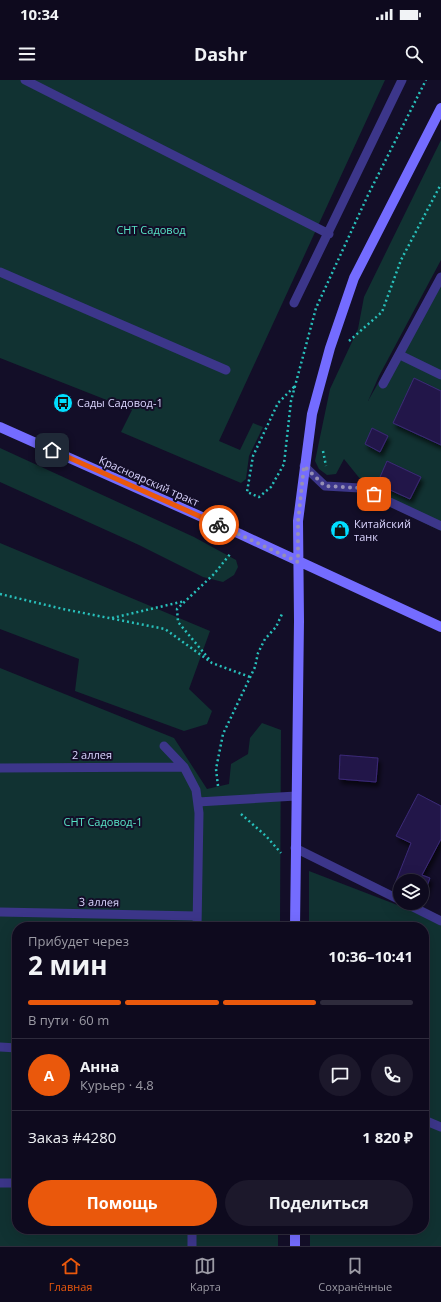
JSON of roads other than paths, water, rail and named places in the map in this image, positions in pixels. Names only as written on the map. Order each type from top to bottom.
[{"type":"main road","points":[[295,922],[299,621],[298,522],[304,466],[312,414],[330,348],[354,278],[441,108]]},
{"type":"main road","name":"Красноярский тракт","points":[[0,427],[240,534],[441,627]]},
{"type":"main road","points":[[295,1234],[295,1246]]},
{"type":"lane","points":[[25,80],[329,234]]},
{"type":"lane","points":[[294,303],[329,234],[402,80]]},
{"type":"lane","points":[[0,272],[226,370]]},
{"type":"lane","points":[[383,384],[400,356],[441,277]]},
{"type":"lane","points":[[400,356],[441,375]]},
{"type":"lane","points":[[304,466],[325,486],[360,488],[441,526]]},
{"type":"lane","points":[[164,746],[184,767],[196,790],[198,802],[197,922]]},
{"type":"lane","name":"2 аллея","points":[[0,768],[184,767]]},
{"type":"lane","points":[[198,802],[296,796]]},
{"type":"lane","points":[[295,848],[393,897]]},
{"type":"lane","points":[[419,910],[441,921]]},
{"type":"lane","name":"3 аллея","points":[[0,912],[197,916]]},
{"type":"lane","points":[[0,1048],[12,1048]]},
{"type":"lane","points":[[429,1122],[441,1127]]},
{"type":"lane","points":[[0,1183],[12,1183]]},
{"type":"lane","points":[[192,1234],[192,1246]]},
{"type":"place","name":"Сады Садовод-1","points":[[63,403]]},
{"type":"place","name":"Китайский танк","points":[[340,530]]},
{"type":"park label","name":"СНТ Садовод","points":[[151,230]]},
{"type":"park label","name":"СНТ Садовод-1","points":[[103,822]]}]
